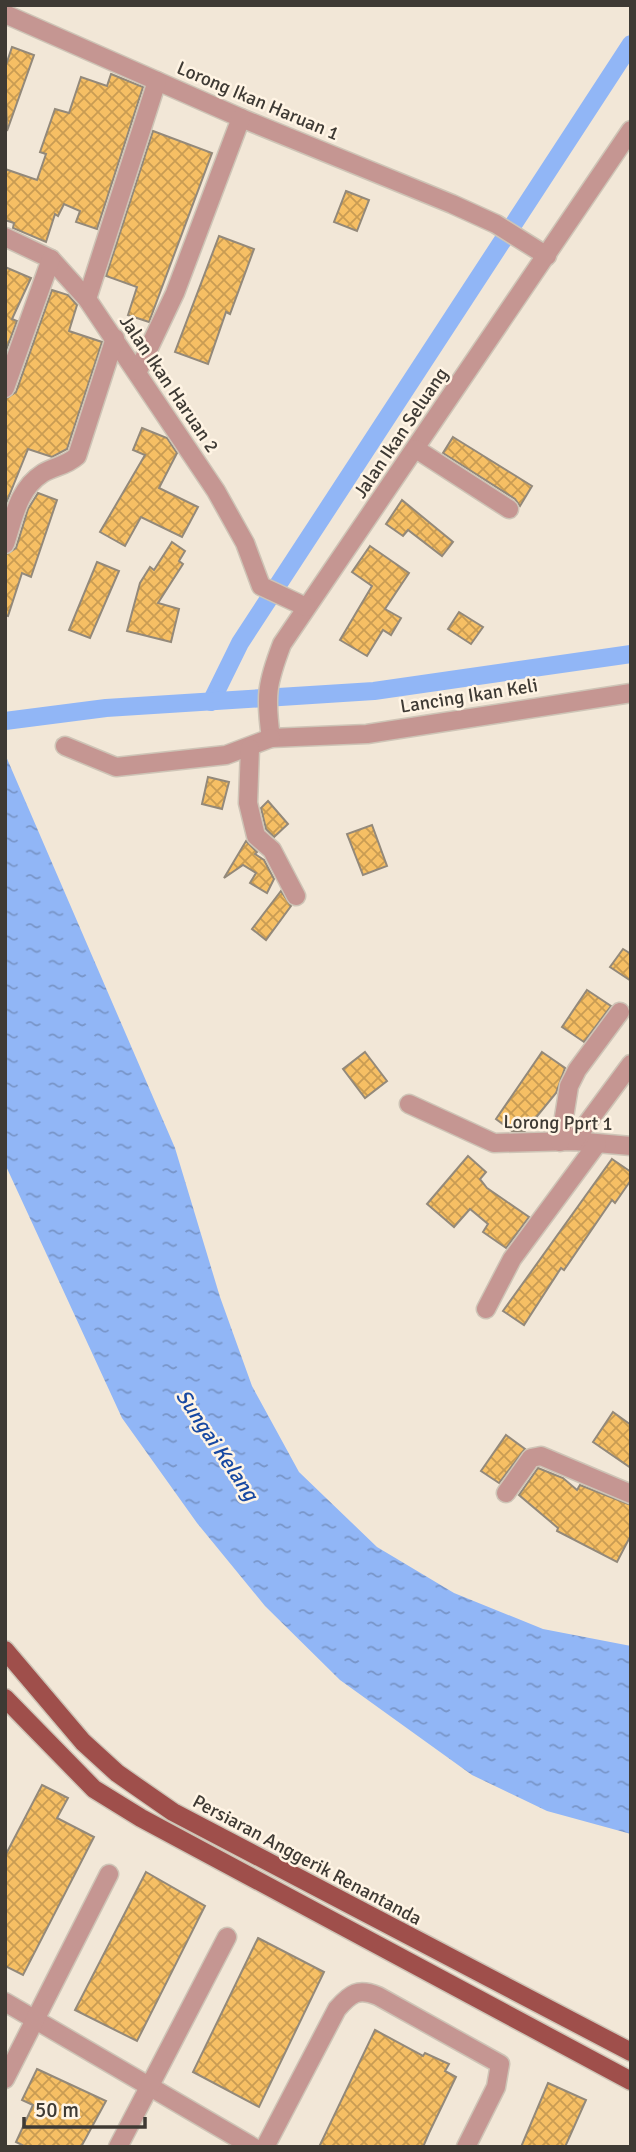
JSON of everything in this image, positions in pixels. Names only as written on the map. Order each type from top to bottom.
[{"type":"main road","name":"Persiaran Anggerik Renantanda","points":[[5,1650],[83,1742],[117,1773],[173,1812],[631,2052]]},
{"type":"main road","points":[[5,1698],[94,1789],[118,1804],[381,1949],[631,2081]]},
{"type":"street","points":[[5,13],[7,5]]},
{"type":"street","name":"Lorong Ikan Haruan 1","points":[[5,13],[241,118],[496,224],[547,256]]},
{"type":"street","points":[[87,299],[157,81]]},
{"type":"street","points":[[138,371],[175,293],[241,118]]},
{"type":"street","name":"Jalan Ikan Seluang","points":[[271,738],[267,684],[282,644],[631,130]]},
{"type":"street","name":"Jalan Ikan Haruan 2","points":[[8,244],[51,259],[87,299],[138,371],[216,491],[245,543],[261,586],[286,600],[306,607]]},
{"type":"street","points":[[5,388],[51,259]]},
{"type":"street","points":[[5,544],[24,488],[45,472],[67,465],[77,456],[115,338]]},
{"type":"street","points":[[416,449],[509,509]]},
{"type":"street","name":"Lancing Ikan Keli","points":[[271,738],[367,734],[631,692]]},
{"type":"street","points":[[65,746],[116,767],[226,755],[271,738]]},
{"type":"street","points":[[250,748],[248,803],[256,836],[272,850],[289,878],[296,896]]},
{"type":"street","points":[[567,1142],[569,1086],[577,1070],[620,1013]]},
{"type":"street","points":[[567,1142],[631,1064]]},
{"type":"street","name":"Lorong Pprt 1","points":[[409,1104],[494,1143],[567,1142],[631,1146]]},
{"type":"street","points":[[486,1309],[512,1259],[597,1144]]},
{"type":"street","points":[[506,1493],[531,1458],[541,1456],[631,1494]]},
{"type":"street","points":[[5,2079],[109,1874]]},
{"type":"street","points":[[118,2147],[227,1937]]},
{"type":"street","points":[[265,2147],[337,2009],[351,1994],[362,1990],[390,2002],[500,2064],[496,2087],[466,2147]]},
{"type":"street","points":[[5,2002],[253,2147]]},
{"type":"water","name":"Sungai Kelang","points":[[5,754],[175,1148],[220,1297],[252,1386],[299,1472],[377,1547],[454,1593],[543,1629],[631,1646],[631,1834],[547,1811],[472,1775],[340,1680],[265,1606],[197,1523],[122,1418],[5,1164]]},
{"type":"building","points":[[12,47],[34,55],[7,131],[5,68]]},
{"type":"building","points":[[111,74],[143,87],[97,229],[76,222],[80,211],[64,204],[58,216],[55,214],[46,242],[13,228],[14,223],[5,220],[5,169],[37,180],[46,154],[40,152],[55,109],[69,113],[81,77],[107,86]]},
{"type":"building","points":[[153,131],[212,153],[149,322],[128,315],[137,287],[106,276]]},
{"type":"building","points":[[346,191],[369,200],[357,231],[334,222]]},
{"type":"building","points":[[219,236],[254,249],[230,314],[226,312],[208,364],[175,352]]},
{"type":"building","points":[[5,267],[31,278],[12,319],[17,321],[5,353]]},
{"type":"building","points":[[52,290],[68,295],[77,305],[69,331],[102,342],[67,449],[52,457],[28,449],[5,506],[5,399],[16,392]]},
{"type":"building","points":[[142,428],[167,438],[177,453],[159,488],[198,507],[182,537],[141,517],[125,546],[100,532],[145,455],[133,450]]},
{"type":"building","points":[[453,437],[532,486],[520,506],[515,499],[443,453]]},
{"type":"building","points":[[38,493],[57,500],[31,577],[22,573],[8,616],[5,615],[5,555],[16,548],[28,509]]},
{"type":"building","points":[[402,500],[453,542],[442,556],[408,530],[403,536],[386,524]]},
{"type":"building","points":[[172,542],[185,551],[179,561],[183,564],[158,603],[179,609],[171,642],[127,631],[140,583],[150,567],[154,570]]},
{"type":"building","points":[[370,546],[409,573],[385,609],[401,618],[391,635],[383,630],[367,656],[340,640],[372,586],[352,572]]},
{"type":"building","points":[[97,562],[119,571],[90,638],[69,630]]},
{"type":"building","points":[[459,612],[483,627],[471,644],[448,629]]},
{"type":"building","points":[[208,777],[229,782],[222,809],[202,804]]},
{"type":"building","points":[[268,801],[288,824],[274,837],[266,829],[261,808]]},
{"type":"building","points":[[372,825],[387,866],[363,875],[347,834]]},
{"type":"building","points":[[246,841],[257,852],[255,854],[264,860],[274,879],[267,893],[250,883],[256,873],[243,865],[224,878]]},
{"type":"building","points":[[281,891],[291,906],[266,940],[252,929]]},
{"type":"building","points":[[623,949],[631,954],[631,981],[610,967]]},
{"type":"building","points":[[587,990],[611,1006],[584,1042],[562,1027]]},
{"type":"building","points":[[365,1052],[387,1081],[365,1098],[343,1069]]},
{"type":"building","points":[[542,1052],[565,1068],[556,1093],[525,1131],[512,1131],[496,1119]]},
{"type":"building","points":[[468,1156],[486,1172],[480,1179],[487,1188],[529,1217],[506,1248],[483,1232],[488,1224],[470,1209],[454,1227],[427,1204]]},
{"type":"building","points":[[612,1159],[631,1172],[631,1180],[615,1203],[612,1200],[564,1270],[561,1268],[524,1325],[503,1311]]},
{"type":"building","points":[[613,1412],[631,1425],[631,1468],[593,1442]]},
{"type":"building","points":[[506,1435],[525,1449],[499,1483],[481,1471]]},
{"type":"building","points":[[538,1468],[563,1478],[577,1490],[580,1485],[631,1505],[631,1535],[617,1562],[557,1531],[558,1528],[519,1495]]},
{"type":"building","points":[[42,1785],[68,1798],[57,1818],[94,1837],[23,1975],[5,1966],[5,1856]]},
{"type":"building","points":[[146,1872],[205,1906],[137,2041],[75,2010]]},
{"type":"building","points":[[258,1938],[324,1972],[259,2107],[193,2072]]},
{"type":"building","points":[[375,2030],[423,2056],[425,2053],[449,2064],[445,2071],[456,2077],[423,2147],[319,2147]]},
{"type":"building","points":[[37,2069],[106,2101],[81,2147],[26,2147],[16,2142],[33,2105],[22,2100]]},
{"type":"building","points":[[548,2083],[586,2100],[565,2147],[521,2147]]},
{"type":"waterway","points":[[211,702],[240,643],[631,44]]},
{"type":"waterway","points":[[5,721],[106,708],[374,691],[631,654]]}]
